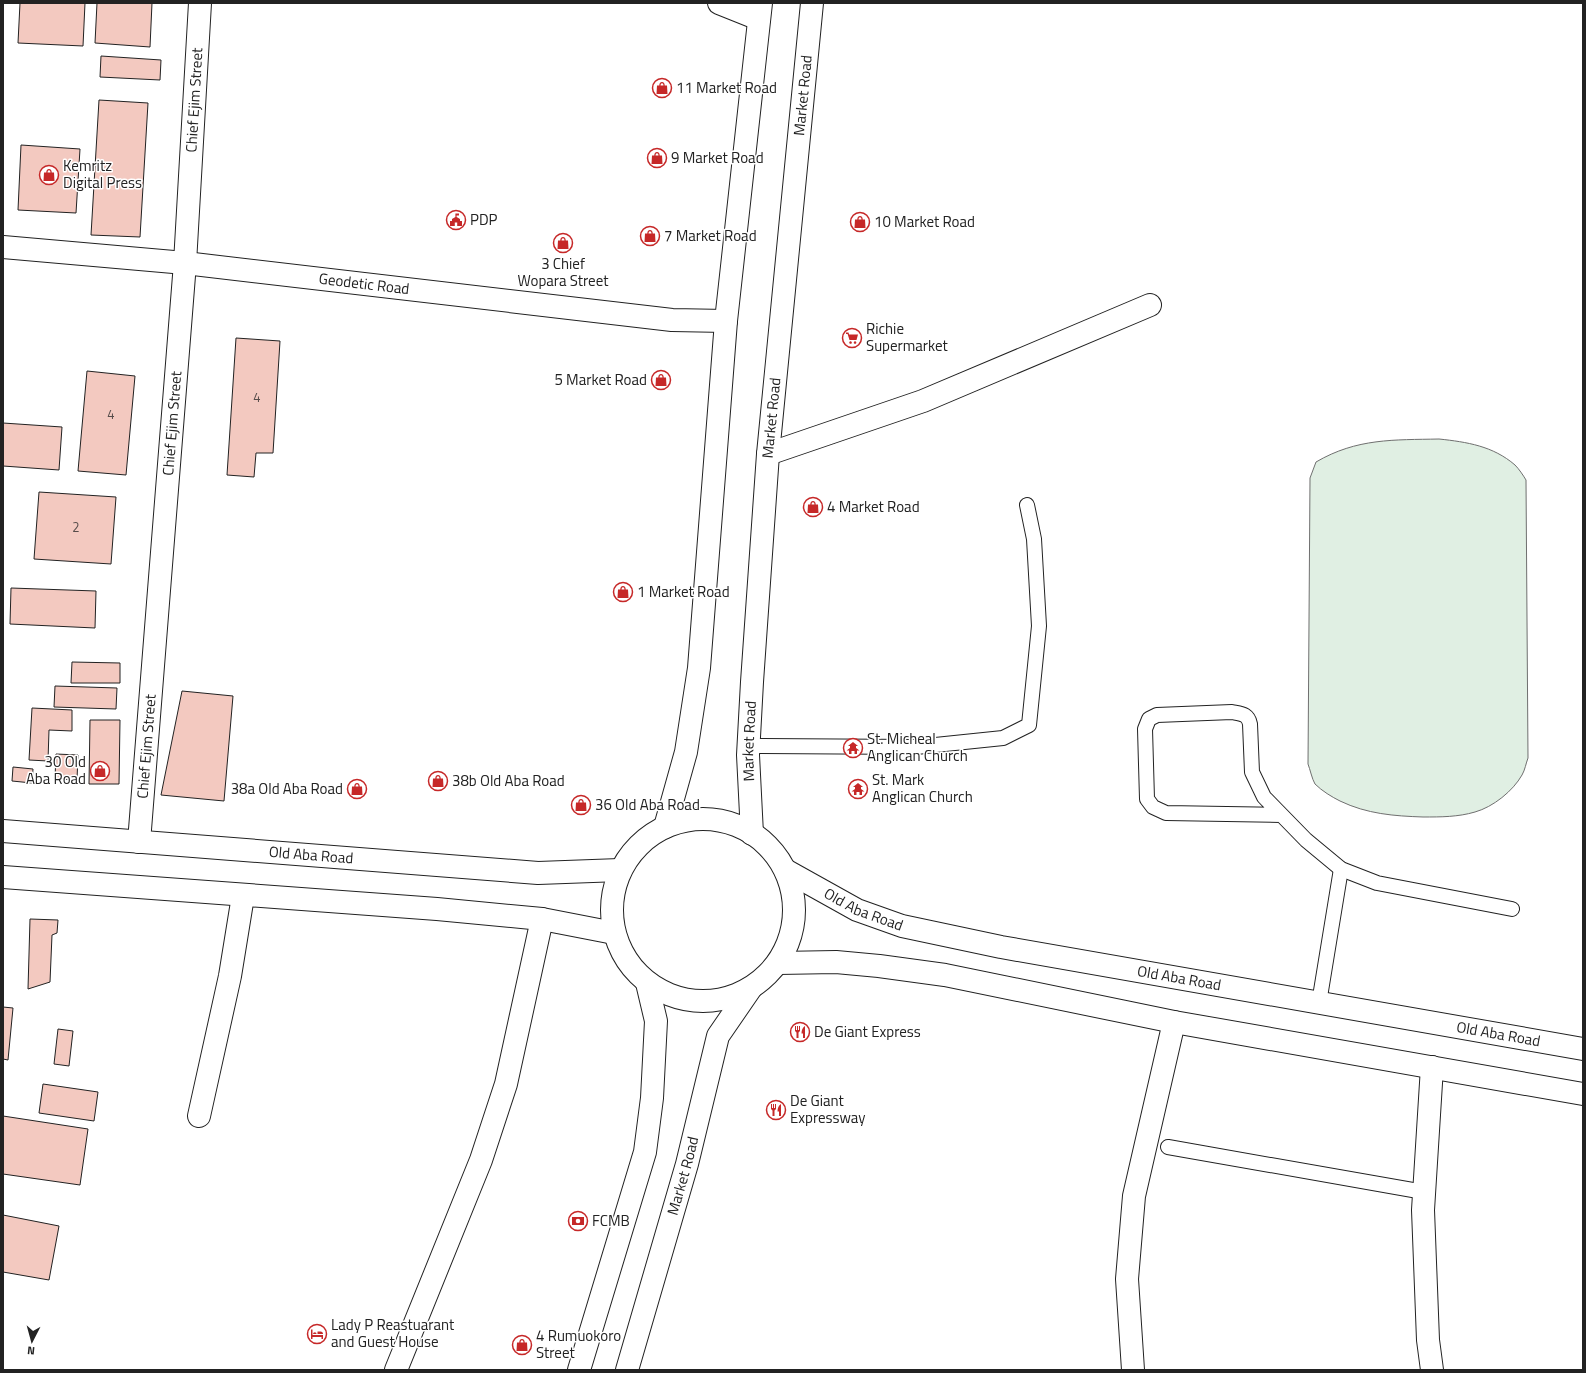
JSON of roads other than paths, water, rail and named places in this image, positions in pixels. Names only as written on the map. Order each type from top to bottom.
[{"type":"main road","name":"Chief Ejim Street","points":[[139,842],[185,263],[200,3]]},
{"type":"main road","points":[[665,827],[686,752],[699,668],[726,321],[760,11],[719,3]]},
{"type":"main road","name":"Market Road","points":[[752,834],[748,755],[752,674],[768,454],[812,3]]},
{"type":"main road","name":"Geodetic Road","points":[[3,247],[185,263],[672,320],[726,321]]},
{"type":"main road","points":[[768,454],[923,400],[1150,305]]},
{"type":"main road","points":[[709,819],[724,821],[752,834],[773,852],[787,871],[792,889],[795,908],[793,928],[787,946],[778,963],[766,977],[751,988],[722,1000],[706,1002],[690,1001],[674,997],[647,983],[635,972],[626,960],[614,933],[611,917],[611,901],[614,885],[628,856],[651,835],[665,827],[687,820],[709,819]]},
{"type":"main road","name":"Old Aba Road","points":[[3,831],[538,873],[620,870]]},
{"type":"main road","name":"Old Aba Road","points":[[787,871],[857,910],[902,926],[1001,947],[1583,1049]]},
{"type":"main road","points":[[3,877],[243,896],[437,909],[542,919],[614,933]]},
{"type":"main road","points":[[200,1116],[230,976],[243,896]]},
{"type":"main road","points":[[396,1370],[481,1160],[506,1084],[542,919]]},
{"type":"main road","points":[[778,963],[836,962],[945,975],[1174,1022],[1583,1094]]},
{"type":"main road","points":[[579,1370],[645,1152],[652,1091],[656,1021],[647,983]]},
{"type":"main road","name":"Market Road","points":[[627,1370],[687,1164],[718,1036],[751,988]]},
{"type":"main road","points":[[1133,1370],[1127,1279],[1134,1196],[1174,1022]]},
{"type":"main road","points":[[1432,1067],[1423,1210],[1428,1340],[1432,1370]]},
{"type":"lane","points":[[749,746],[916,747],[1003,738],[1029,725],[1038,626],[1034,539],[1027,505]]},
{"type":"lane","points":[[1281,815],[1166,813],[1153,807],[1147,799],[1145,729],[1149,719],[1157,715],[1172,714],[1232,712],[1243,714],[1249,718],[1250,724],[1252,772],[1264,797],[1306,840],[1341,869],[1377,883],[1512,909]]},
{"type":"lane","points":[[1319,1002],[1341,869]]},
{"type":"lane","points":[[1168,1147],[1424,1192]]},
{"type":"place","name":"11 Market Road","points":[[662,88]]},
{"type":"place","name":"9 Market Road","points":[[657,158]]},
{"type":"place","name":"Kemritz Digital Press","points":[[49,175]]},
{"type":"place","name":"PDP","points":[[456,220]]},
{"type":"place","name":"10 Market Road","points":[[860,222]]},
{"type":"place","name":"7 Market Road","points":[[650,236]]},
{"type":"place","name":"3 Chief Wopara Street","points":[[563,243]]},
{"type":"place","name":"Richie Supermarket","points":[[852,338]]},
{"type":"place","name":"5 Market Road","points":[[661,380]]},
{"type":"place","name":"4 Market Road","points":[[813,507]]},
{"type":"place","name":"1 Market Road","points":[[623,592]]},
{"type":"place","name":"St. Micheal Anglican Church","points":[[853,748]]},
{"type":"place","name":"30 Old Aba Road","points":[[100,771]]},
{"type":"place","name":"38b Old Aba Road","points":[[438,781]]},
{"type":"place","name":"38a Old Aba Road","points":[[357,789]]},
{"type":"place","name":"St. Mark Anglican Church","points":[[858,789]]},
{"type":"place","name":"36 Old Aba Road","points":[[581,805]]},
{"type":"place","name":"De Giant Express","points":[[800,1032]]},
{"type":"place","name":"De Giant Expressway","points":[[776,1110]]},
{"type":"place","name":"FCMB","points":[[578,1221]]},
{"type":"place","name":"Lady P Reastuarant and Guest House","points":[[317,1334]]},
{"type":"place","name":"4 Rumuokoro Street","points":[[522,1345]]}]
